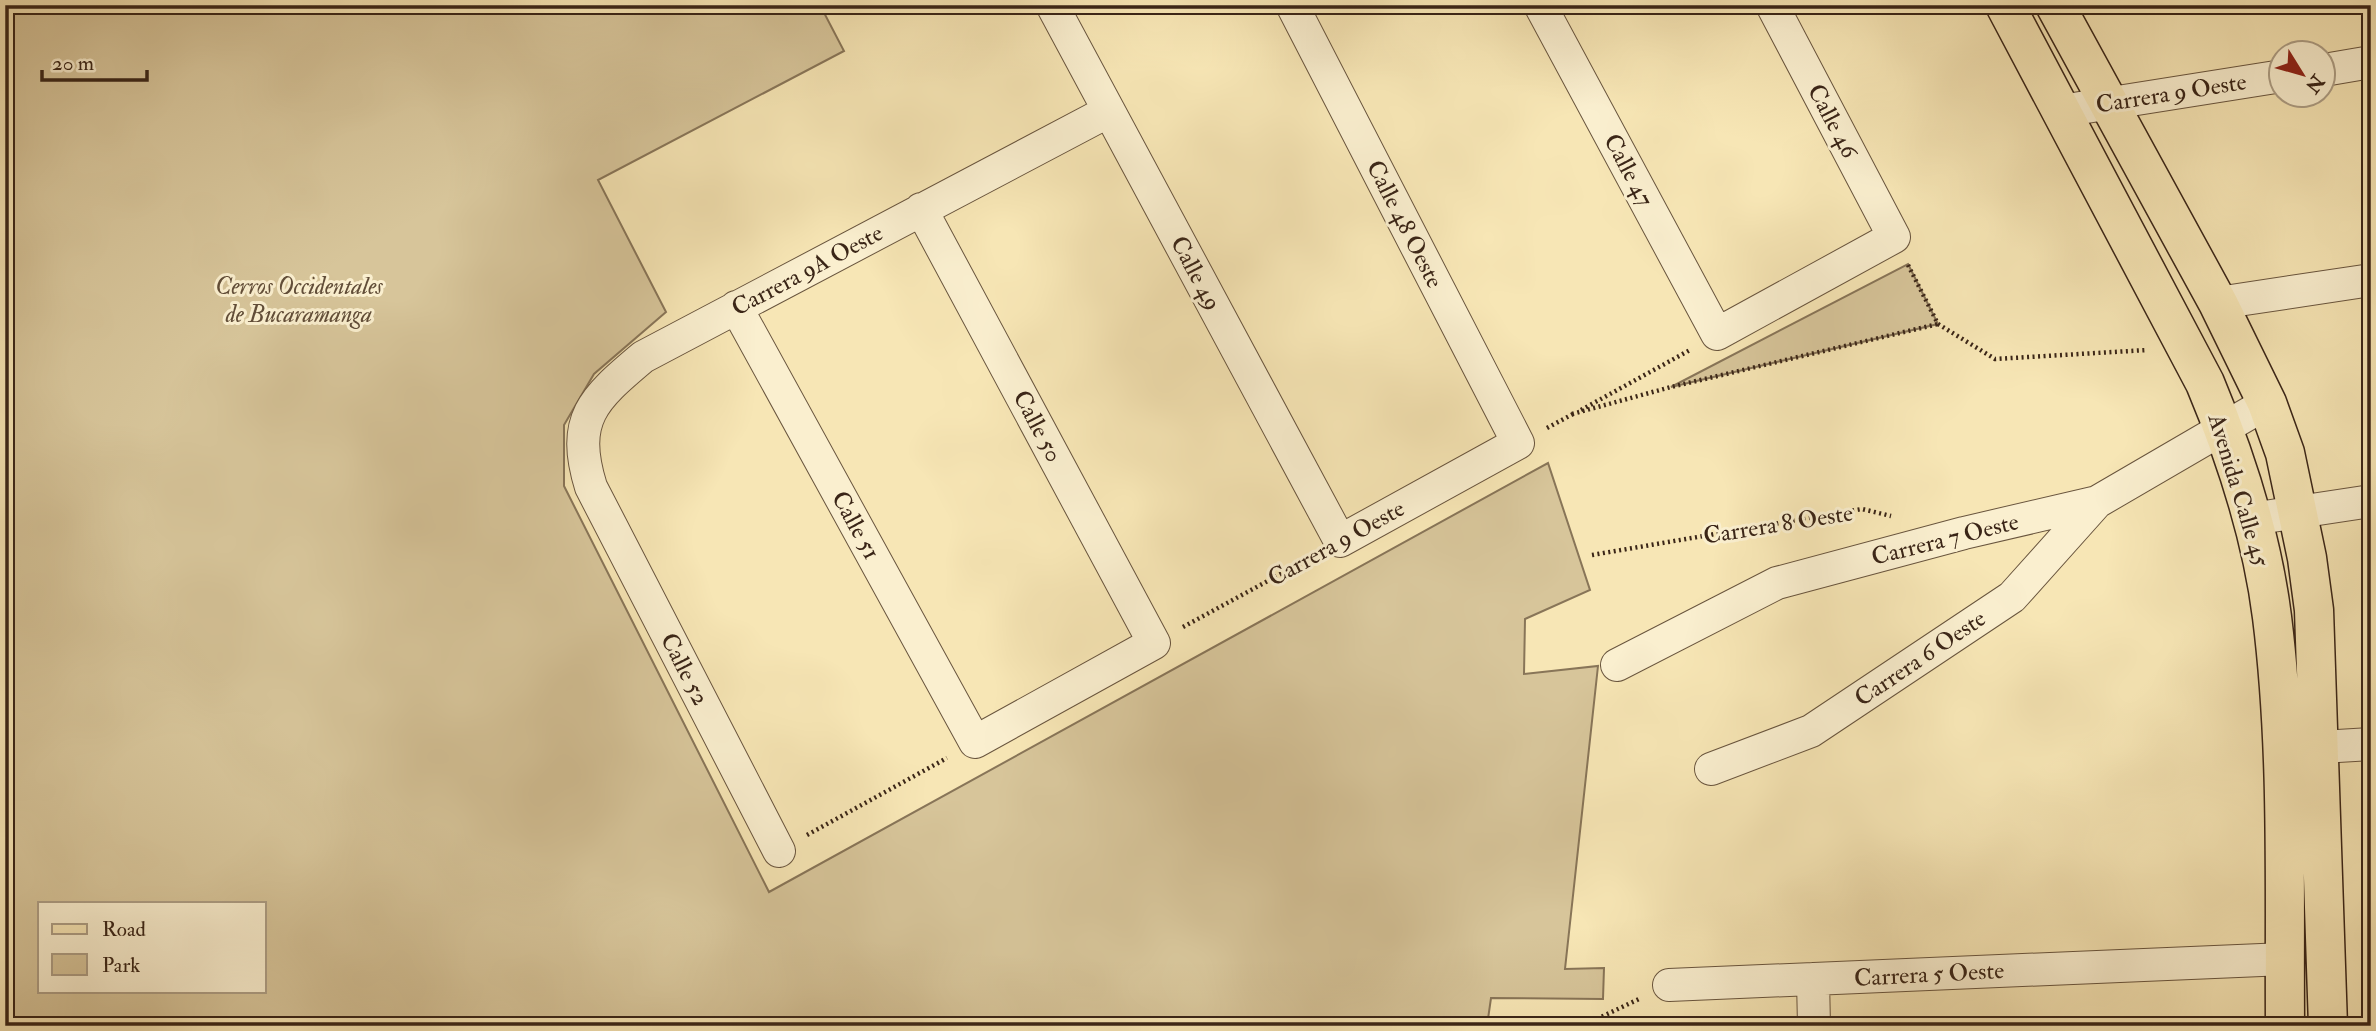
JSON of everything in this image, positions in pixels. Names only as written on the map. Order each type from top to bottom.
[{"type":"main road","name":"Avenida Calle 45","points":[[2005,5],[2186,347],[2224,428],[2252,519],[2273,630],[2282,747],[2286,1026]]},
{"type":"main road","name":"Avenida Calle 45","points":[[2055,5],[2218,303],[2267,403],[2285,453],[2314,610],[2321,747],[2328,1026]]},
{"type":"street","name":"Calle 49","points":[[1052,5],[1340,541]]},
{"type":"street","name":"Calle 48 Oeste","points":[[1292,5],[1518,443]]},
{"type":"street","name":"Calle 47","points":[[1541,5],[1717,334]]},
{"type":"street","name":"Calle 46","points":[[1772,5],[1895,237]]},
{"type":"street","points":[[2338,68],[2371,62]]},
{"type":"street","name":"Carrera 9 Oeste","points":[[2061,111],[2268,78]]},
{"type":"street","name":"Carrera 9A Oeste","points":[[591,487],[582,459],[583,429],[592,404],[643,357],[1109,111]]},
{"type":"street","name":"Calle 50","points":[[921,209],[1154,643]]},
{"type":"street","points":[[1717,334],[1895,237]]},
{"type":"street","points":[[2218,303],[2371,280]]},
{"type":"street","name":"Calle 51","points":[[736,307],[975,742]]},
{"type":"street","name":"Carrera 7 Oeste","points":[[1617,665],[1777,583],[1964,533],[2097,502],[2267,403]]},
{"type":"street","name":"Carrera 9 Oeste","points":[[1340,541],[1518,443]]},
{"type":"street","name":"Calle 52","points":[[591,487],[779,851]]},
{"type":"street","points":[[2252,519],[2371,501]]},
{"type":"street","name":"Carrera 6 Oeste","points":[[1711,769],[1811,731],[2012,597],[2097,502]]},
{"type":"street","points":[[975,742],[1154,643]]},
{"type":"street","points":[[2321,747],[2371,744]]},
{"type":"street","name":"Carrera 5 Oeste","points":[[1669,985],[2285,959]]},
{"type":"street","points":[[1813,979],[1814,1026]]},
{"type":"path","points":[[1895,237],[1938,324],[1995,359],[2186,347]]},
{"type":"path","points":[[1572,414],[1684,383],[1938,324]]},
{"type":"path","points":[[1518,443],[1717,334]]},
{"type":"path","name":"Carrera 8 Oeste","points":[[1592,555],[1862,509],[1900,518]]},
{"type":"path","name":"Carrera 9 Oeste","points":[[1154,643],[1340,541]]},
{"type":"path","points":[[779,851],[975,742]]},
{"type":"path","points":[[1582,1026],[1669,985]]},
{"type":"green space","name":"Cerros Occidentales de Bucaramanga","points":[[5,5],[820,5],[844,51],[598,180],[666,312],[594,374],[564,425],[564,486],[769,892],[1548,463],[1590,590],[1525,619],[1524,674],[1598,666],[1565,969],[1604,968],[1603,999],[1491,998],[1487,1026],[5,1026]]},
{"type":"green space","points":[[1908,264],[1938,324],[1671,387]]}]
